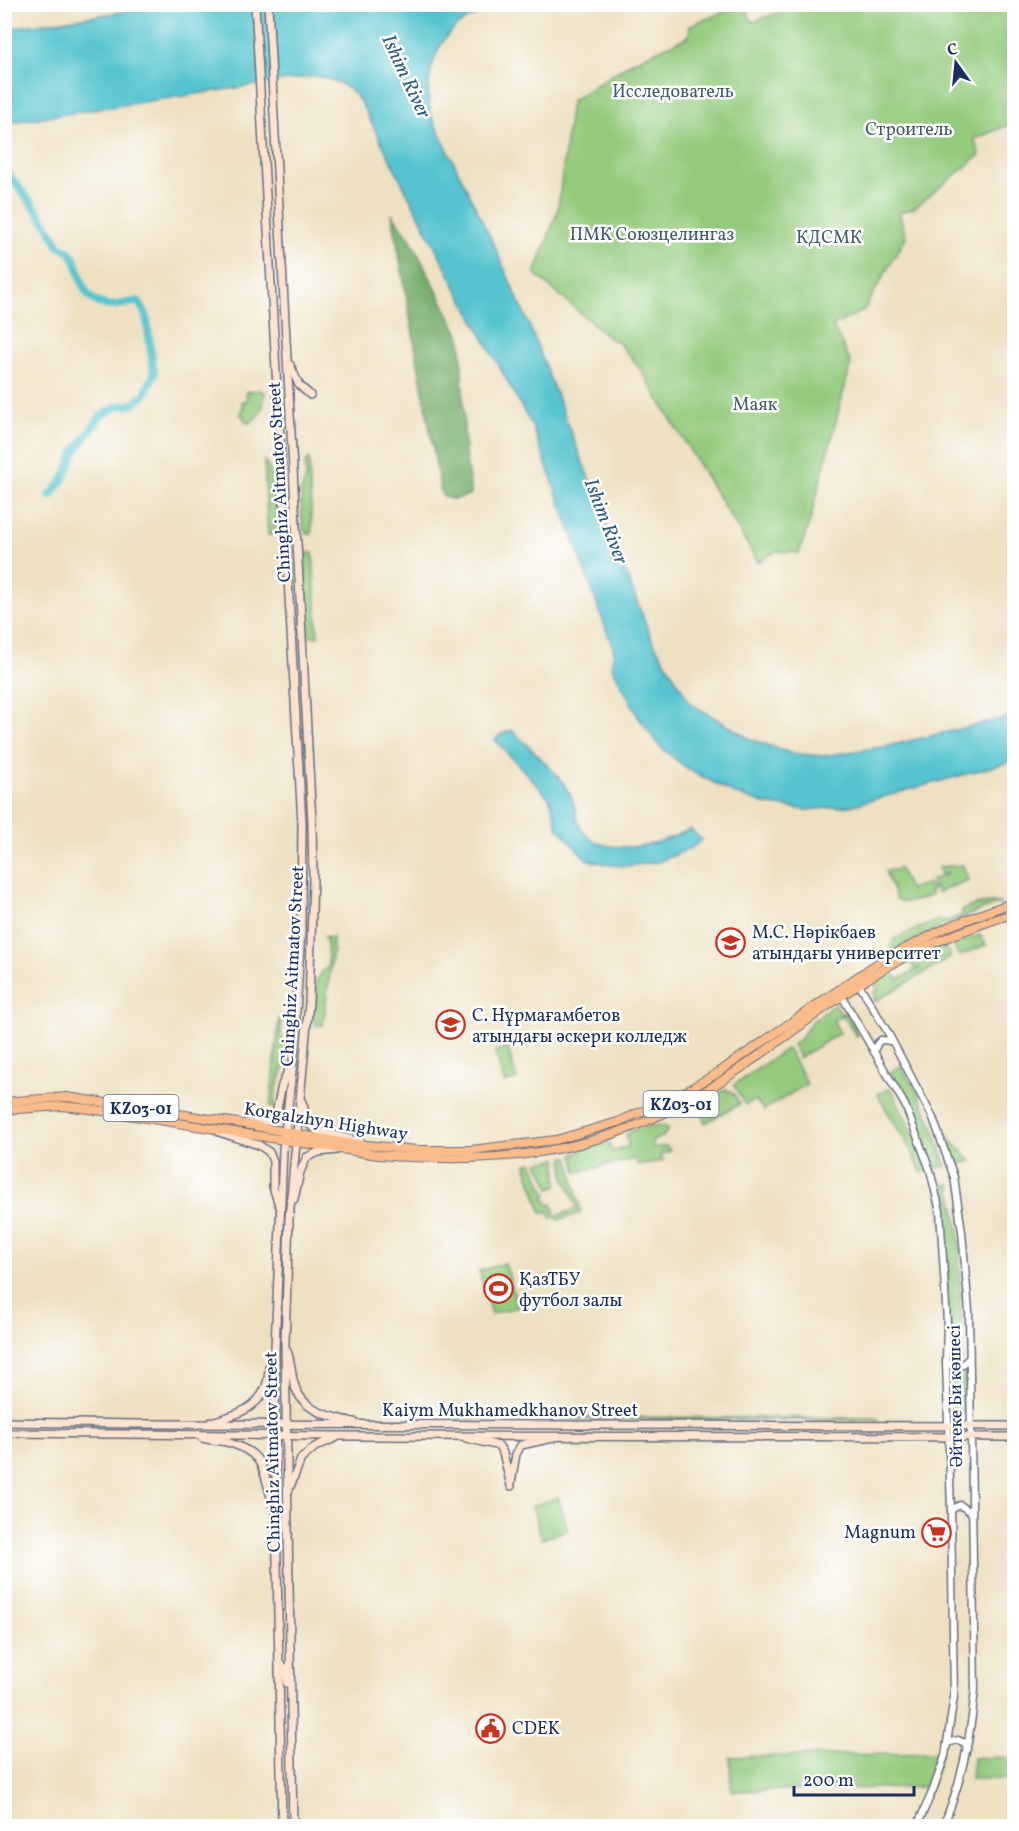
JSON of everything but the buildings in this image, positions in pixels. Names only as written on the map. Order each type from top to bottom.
[{"type":"main road","name":"Chinghiz Aitmatov Street","points":[[255,4],[302,823],[301,931],[293,1062],[284,1137],[275,1349],[282,1827]]},
{"type":"main road","name":"Chinghiz Aitmatov Street","points":[[268,4],[312,822],[313,880],[309,1002],[289,1219],[285,1343],[293,1827]]},
{"type":"main road","points":[[288,360],[299,385],[310,394]]},
{"type":"main road","name":"Korgalzhyn Highway","points":[[4,1110],[62,1106],[214,1130],[284,1137],[378,1155],[494,1159],[534,1154],[597,1139],[641,1124],[687,1101],[733,1074],[882,960],[920,940],[1014,902]]},
{"type":"main road","name":"Korgalzhyn Highway","points":[[857,981],[925,947],[1014,913]]},
{"type":"main road","name":"Korgalzhyn Highway","points":[[296,1139],[417,1150],[471,1150],[556,1140],[611,1124],[650,1109],[690,1089],[840,993]]},
{"type":"main road","points":[[244,1124],[267,1121],[276,1114],[282,1085],[293,1062]]},
{"type":"main road","points":[[302,1086],[303,1106],[309,1124],[318,1131],[370,1144]]},
{"type":"main road","name":"Korgalzhyn Highway","points":[[4,1102],[67,1097],[244,1124],[284,1137]]},
{"type":"main road","points":[[214,1130],[259,1145],[268,1152],[273,1161],[273,1187],[280,1210]]},
{"type":"main road","points":[[289,1219],[300,1172],[307,1157],[319,1152],[346,1149]]},
{"type":"main road","points":[[285,1343],[298,1394],[309,1407],[320,1413],[368,1425]]},
{"type":"main road","points":[[202,1424],[241,1413],[256,1402],[267,1384],[269,1359],[275,1349]]},
{"type":"main road","name":"Kaiym Mukhamedkhanov Street","points":[[4,1422],[286,1425],[1014,1426]]},
{"type":"main road","points":[[23,1434],[24,1422]]},
{"type":"main road","name":"Kaiym Mukhamedkhanov Street","points":[[4,1433],[276,1436],[1014,1437]]},
{"type":"main road","points":[[197,1435],[210,1441],[227,1442],[247,1449],[260,1461],[276,1510]]},
{"type":"main road","points":[[286,1494],[290,1490],[296,1467],[305,1454],[339,1436]]},
{"type":"main road","points":[[457,1436],[499,1446],[503,1453],[511,1486],[516,1454],[521,1445],[562,1436]]},
{"type":"main road","points":[[278,1605],[283,1636],[290,1641]]},
{"type":"main road","points":[[279,1663],[284,1667],[290,1694]]},
{"type":"main road","points":[[282,1781],[292,1781]]},
{"type":"street","name":"Әйтеке Би көшесі","points":[[857,981],[936,1122],[954,1177],[962,1232],[968,1292],[970,1512],[975,1689],[967,1750],[943,1827]]},
{"type":"street","name":"Әйтеке Би көшесі","points":[[840,993],[905,1105],[922,1145],[940,1211],[944,1252],[954,1697],[945,1756],[917,1827]]},
{"type":"street","points":[[874,1052],[881,1040],[892,1041]]},
{"type":"street","points":[[946,1362],[959,1367],[968,1358]]},
{"type":"street","points":[[951,1510],[960,1505],[970,1512]]},
{"type":"street","points":[[947,1743],[958,1740],[965,1743],[967,1750]]},
{"type":"green space","points":[[745,5],[752,22],[800,5],[1014,5],[1014,123],[974,139],[980,155],[914,208],[899,212],[906,237],[864,310],[833,326],[851,363],[810,521],[799,553],[776,551],[758,562],[639,367],[616,340],[612,340],[535,274],[558,209],[571,101],[632,62],[689,36],[690,25]]},
{"type":"green space","points":[[392,214],[410,238],[461,338],[465,452],[471,494],[460,498],[452,499],[441,494]]},
{"type":"green space","points":[[260,390],[265,393],[262,410],[250,423],[246,422],[240,412],[243,409],[242,401],[247,401],[246,392]]},
{"type":"green space","points":[[309,459],[312,534],[306,534],[302,523],[301,492],[306,478],[305,463]]},
{"type":"green space","points":[[264,460],[270,470],[278,511],[275,535],[268,535]]},
{"type":"green space","points":[[307,553],[313,553],[318,637],[308,634],[303,566]]},
{"type":"green space","points":[[963,865],[968,880],[937,893],[931,880],[948,874],[947,872],[941,875],[938,867]]},
{"type":"green space","points":[[900,869],[909,889],[928,883],[933,889],[930,890],[931,895],[909,902],[896,899],[885,871]]},
{"type":"green space","points":[[1001,903],[943,926],[887,953],[894,939],[940,919],[947,921],[962,915],[962,910],[975,905]]},
{"type":"green space","points":[[980,935],[986,945],[959,956],[953,945]]},
{"type":"green space","points":[[324,937],[333,938],[333,949],[323,1025],[315,1025],[313,993],[318,978],[328,967],[327,943]]},
{"type":"green space","points":[[945,947],[950,952],[950,958],[875,1001],[873,993],[878,990],[873,981],[888,972],[893,972],[898,980],[921,967],[915,969],[910,961],[918,955],[935,948]]},
{"type":"green space","points":[[835,1004],[841,1014],[846,1011],[854,1024],[858,1038],[843,1015],[833,1020],[840,1033],[799,1058],[793,1044],[801,1038],[811,1022]]},
{"type":"green space","points":[[279,1019],[286,1049],[286,1062],[276,1090],[275,1108],[270,1107]]},
{"type":"green space","points":[[508,1048],[517,1079],[504,1083],[495,1051]]},
{"type":"green space","points":[[786,1049],[807,1084],[764,1110],[755,1100],[745,1105],[734,1085]]},
{"type":"green space","points":[[900,1066],[915,1087],[933,1126],[946,1166],[935,1168],[925,1139],[891,1072]]},
{"type":"green space","points":[[726,1089],[733,1093],[740,1104],[705,1123],[700,1108],[702,1103]]},
{"type":"green space","points":[[889,1089],[916,1139],[927,1171],[921,1172],[909,1147],[877,1094]]},
{"type":"green space","points":[[662,1125],[667,1131],[664,1136],[652,1141],[654,1148],[667,1146],[670,1151],[661,1154],[663,1161],[638,1165],[635,1159],[577,1172],[573,1155],[596,1142],[609,1142],[612,1152],[629,1146],[625,1135],[635,1129]]},
{"type":"green space","points":[[941,1129],[972,1161],[956,1165],[953,1163]]},
{"type":"green space","points":[[569,1157],[581,1213],[558,1220],[556,1217],[551,1218],[548,1211],[542,1213],[526,1167],[532,1162],[547,1195],[544,1197],[549,1205],[552,1204],[556,1216],[577,1208],[564,1175],[563,1159]]},
{"type":"green space","points":[[557,1159],[557,1186],[550,1188],[538,1162]]},
{"type":"green space","points":[[950,1184],[959,1231],[962,1361],[956,1364],[951,1361],[945,1236],[937,1187]]},
{"type":"green space","name":"ҚазТБУ футбол залы","points":[[505,1263],[518,1307],[491,1314],[479,1271]]},
{"type":"green space","points":[[965,1368],[966,1412],[953,1412],[949,1369],[957,1373]]},
{"type":"green space","points":[[443,1417],[874,1418],[880,1420],[440,1419]]},
{"type":"green space","points":[[558,1497],[568,1530],[542,1539],[532,1506]]},
{"type":"green space","points":[[941,1753],[931,1787],[731,1791],[730,1757]]},
{"type":"green space","points":[[1014,1757],[1014,1779],[971,1779],[973,1758]]},
{"type":"water","name":"Ishim River","points":[[177,4],[523,5],[475,16],[461,23],[451,32],[443,42],[432,65],[429,90],[431,115],[494,245],[528,322],[652,640],[691,704],[752,740],[791,753],[823,756],[888,746],[1014,716],[1014,761],[850,806],[806,810],[764,804],[735,794],[688,769],[660,747],[639,718],[611,665],[614,651],[533,428],[460,295],[360,101],[351,91],[335,81],[316,76],[5,123],[5,29]]},
{"type":"water","points":[[512,730],[563,782],[574,804],[578,822],[586,835],[598,843],[630,847],[646,845],[690,829],[702,840],[691,848],[658,862],[626,866],[586,859],[558,828],[550,799],[495,740],[501,734]]},
{"type":"waterway","points":[[4,168],[40,215],[59,246],[74,258],[87,293],[94,300],[105,305],[138,301],[146,314],[154,374],[144,395],[134,404],[118,406],[101,416],[75,452],[63,480],[50,496]]},
{"type":"place","name":"М.С. Нәрікбаев атындағы университет","points":[[731,942]]},
{"type":"place","name":"С. Нұрмағамбетов атындағы әскери колледж","points":[[451,1025]]},
{"type":"place","name":"ҚазТБУ футбол залы","points":[[498,1289]]},
{"type":"place","name":"Magnum","points":[[937,1532]]},
{"type":"place","name":"CDEK","points":[[491,1728]]},
{"type":"park label","name":"Исследователь","points":[[673,91]]},
{"type":"park label","name":"Строитель","points":[[909,129]]},
{"type":"park label","name":"ПМК Союзцелингаз","points":[[652,234]]},
{"type":"park label","name":"КДСМК","points":[[829,237]]},
{"type":"park label","name":"Маяк","points":[[755,404]]}]
